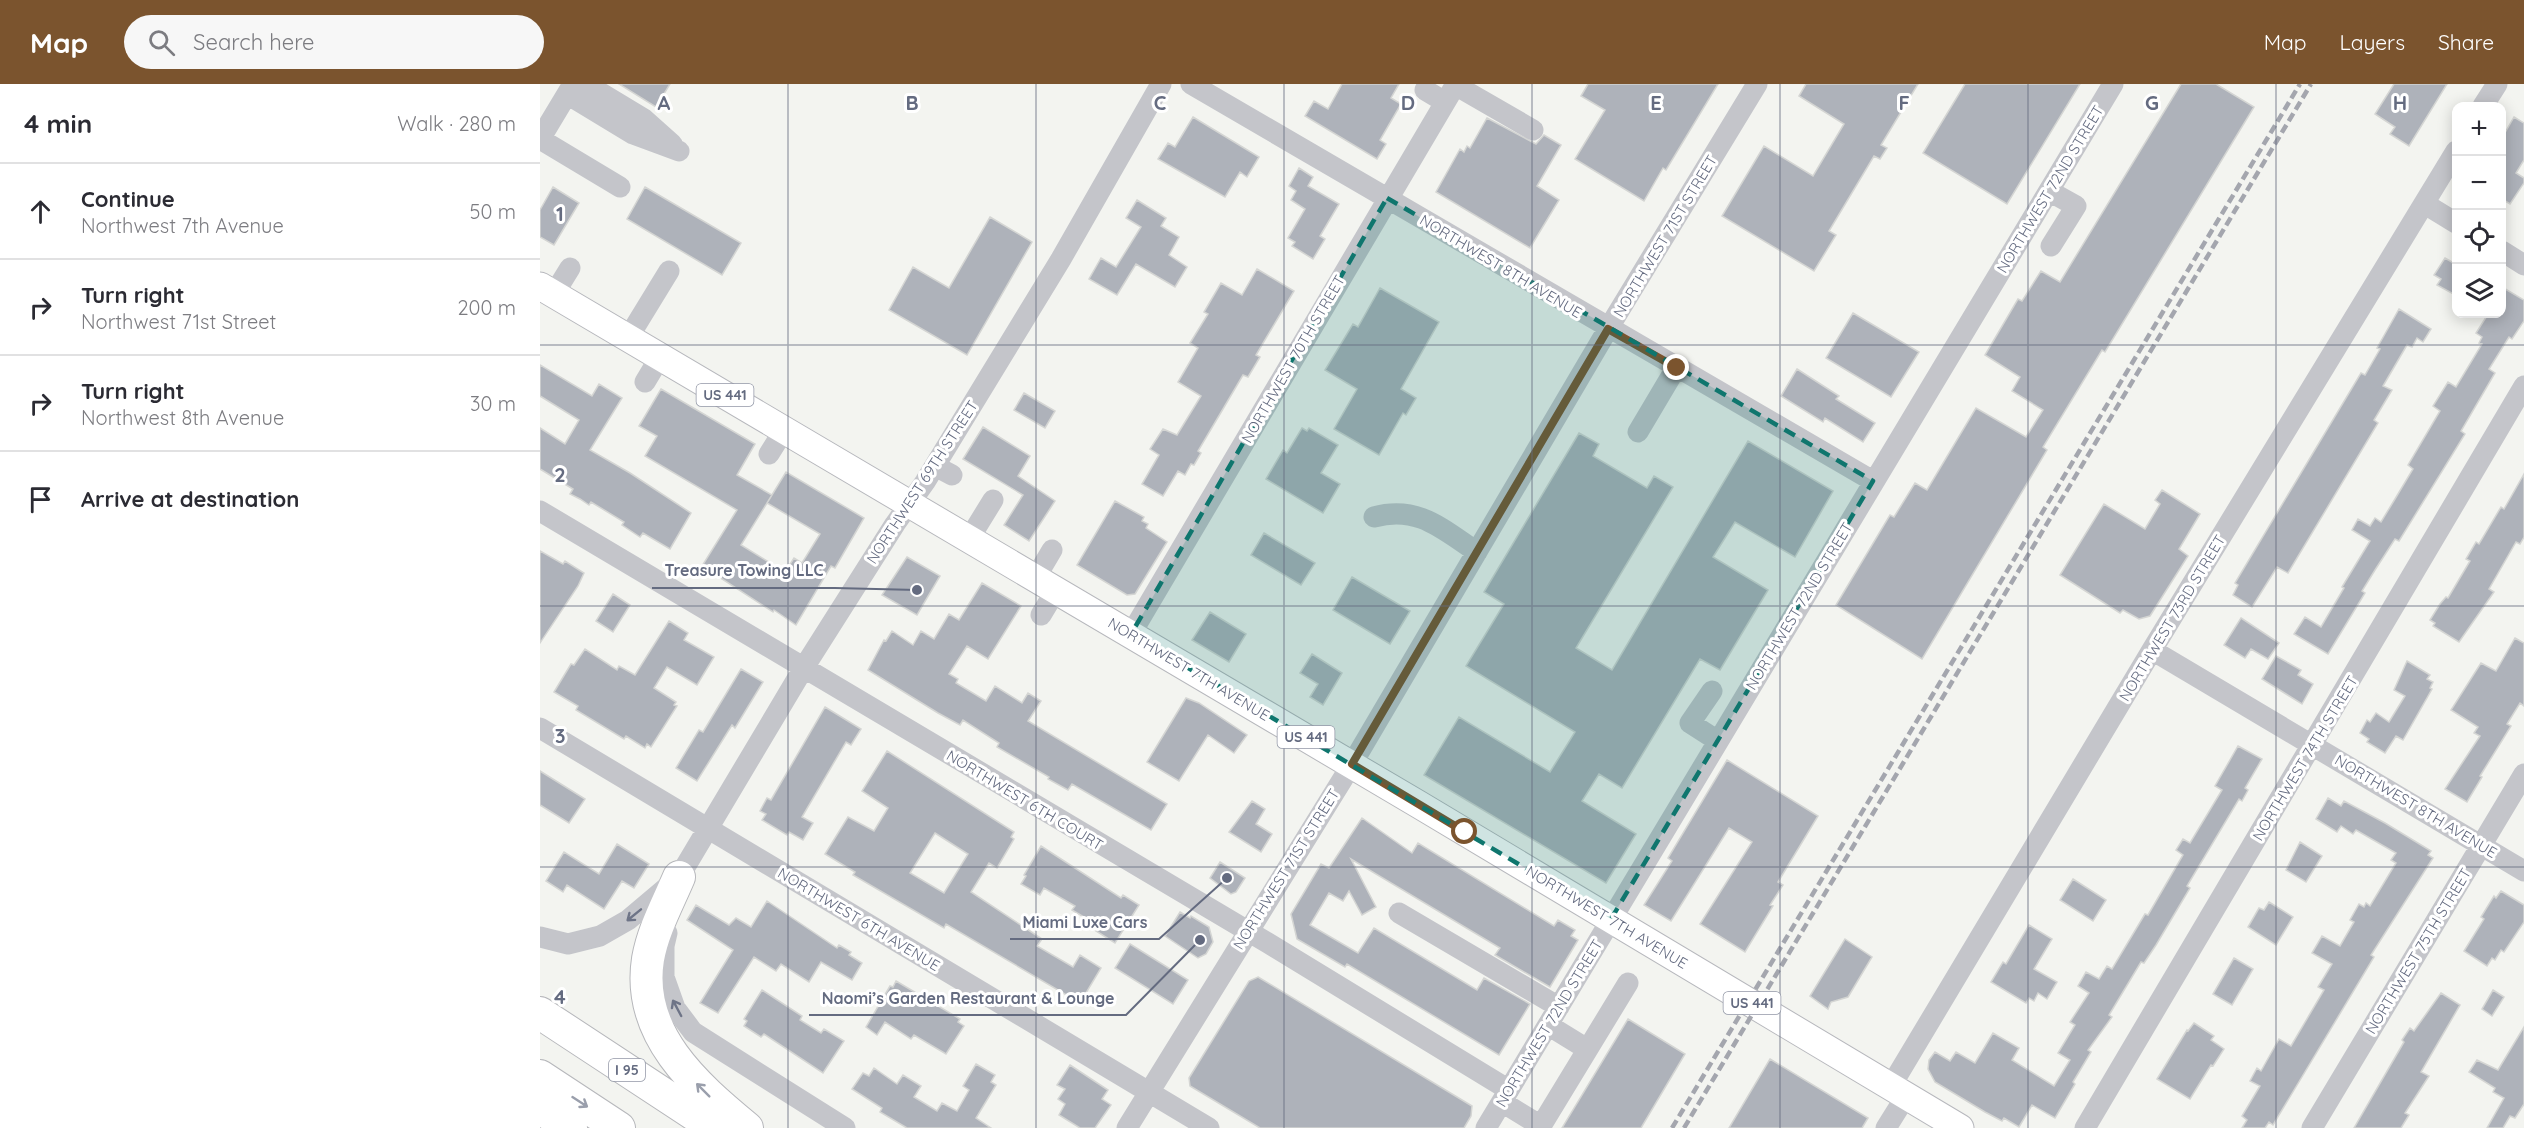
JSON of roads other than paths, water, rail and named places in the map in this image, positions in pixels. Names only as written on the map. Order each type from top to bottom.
[{"type":"highway","points":[[679,877],[655,933],[648,959],[647,988],[653,1020],[664,1043],[684,1071],[713,1100],[747,1128]]},
{"type":"highway","name":"I 95","points":[[540,1012],[715,1128]]},
{"type":"highway","points":[[540,1036],[680,1128]]},
{"type":"highway","points":[[540,1076],[620,1128]]},
{"type":"highway","points":[[540,1108],[572,1128]]},
{"type":"main road","name":"NORTHWEST 7TH AVENUE","points":[[547,290],[1352,764],[1960,1128]]},
{"type":"street","points":[[586,84],[626,119],[570,89],[540,139],[620,187]]},
{"type":"street","name":"NORTHWEST 69TH STREET","points":[[679,877],[803,669],[909,504],[944,471],[1161,84]]},
{"type":"street","name":"NORTHWEST 8TH AVENUE","points":[[1191,84],[1608,329],[1873,481]]},
{"type":"street","name":"NORTHWEST 71ST STREET","points":[[1127,1128],[1352,764],[1608,329],[1757,84]]},
{"type":"street","name":"NORTHWEST 72ND STREET","points":[[1486,1128],[2113,84]]},
{"type":"street","points":[[2486,102],[2497,84]]},
{"type":"street","points":[[1425,90],[1452,90],[1533,130]]},
{"type":"street","name":"NORTHWEST 70TH STREET","points":[[1131,634],[1452,90]]},
{"type":"street","name":"NORTHWEST 73RD STREET","points":[[1886,1128],[1899,1091],[2152,650],[2454,156]]},
{"type":"street","points":[[2049,191],[2076,206],[2051,246]]},
{"type":"street","points":[[2425,204],[2452,220]]},
{"type":"street","points":[[2506,254],[2524,265]]},
{"type":"street","points":[[547,290],[570,268]]},
{"type":"street","points":[[627,338],[669,271]]},
{"type":"street","points":[[645,382],[660,357]]},
{"type":"street","points":[[1638,432],[1677,368]]},
{"type":"street","name":"NORTHWEST 74TH STREET","points":[[2085,1128],[2524,386]]},
{"type":"street","points":[[770,454],[784,430]]},
{"type":"street","points":[[969,539],[993,500]]},
{"type":"street","name":"NORTHWEST 6TH COURT","points":[[540,511],[1248,931],[1505,1096],[1541,1126],[1587,1049]]},
{"type":"street","points":[[1374,517],[1391,512],[1425,518],[1477,552]]},
{"type":"street","points":[[1041,615],[1052,550]]},
{"type":"street","name":"NORTHWEST 8TH AVENUE","points":[[2152,650],[2524,871]]},
{"type":"street","points":[[1712,691],[1690,723],[1718,741]]},
{"type":"street","name":"NORTHWEST 6TH AVENUE","points":[[540,728],[1209,1128]]},
{"type":"street","name":"NORTHWEST 75TH STREET","points":[[2312,1128],[2524,774]]},
{"type":"street","points":[[540,937],[568,944],[600,936],[628,920],[679,877]]},
{"type":"street","points":[[679,877],[664,946],[664,977],[675,1008],[693,1032],[716,1049],[845,1128]]},
{"type":"street","points":[[1399,913],[1559,1007]]},
{"type":"street","points":[[1548,1025],[1587,1049],[1628,983]]},
{"type":"railway","points":[[1672,1128],[2300,84]]},
{"type":"railway","points":[[1684,1128],[2311,84]]},
{"type":"place","name":"Treasure Towing LLC","points":[[917,590]]},
{"type":"place","name":"Miami Luxe Cars","points":[[1227,878]]},
{"type":"place","name":"Naomi’s Garden Restaurant & Lounge","points":[[1200,940]]}]
